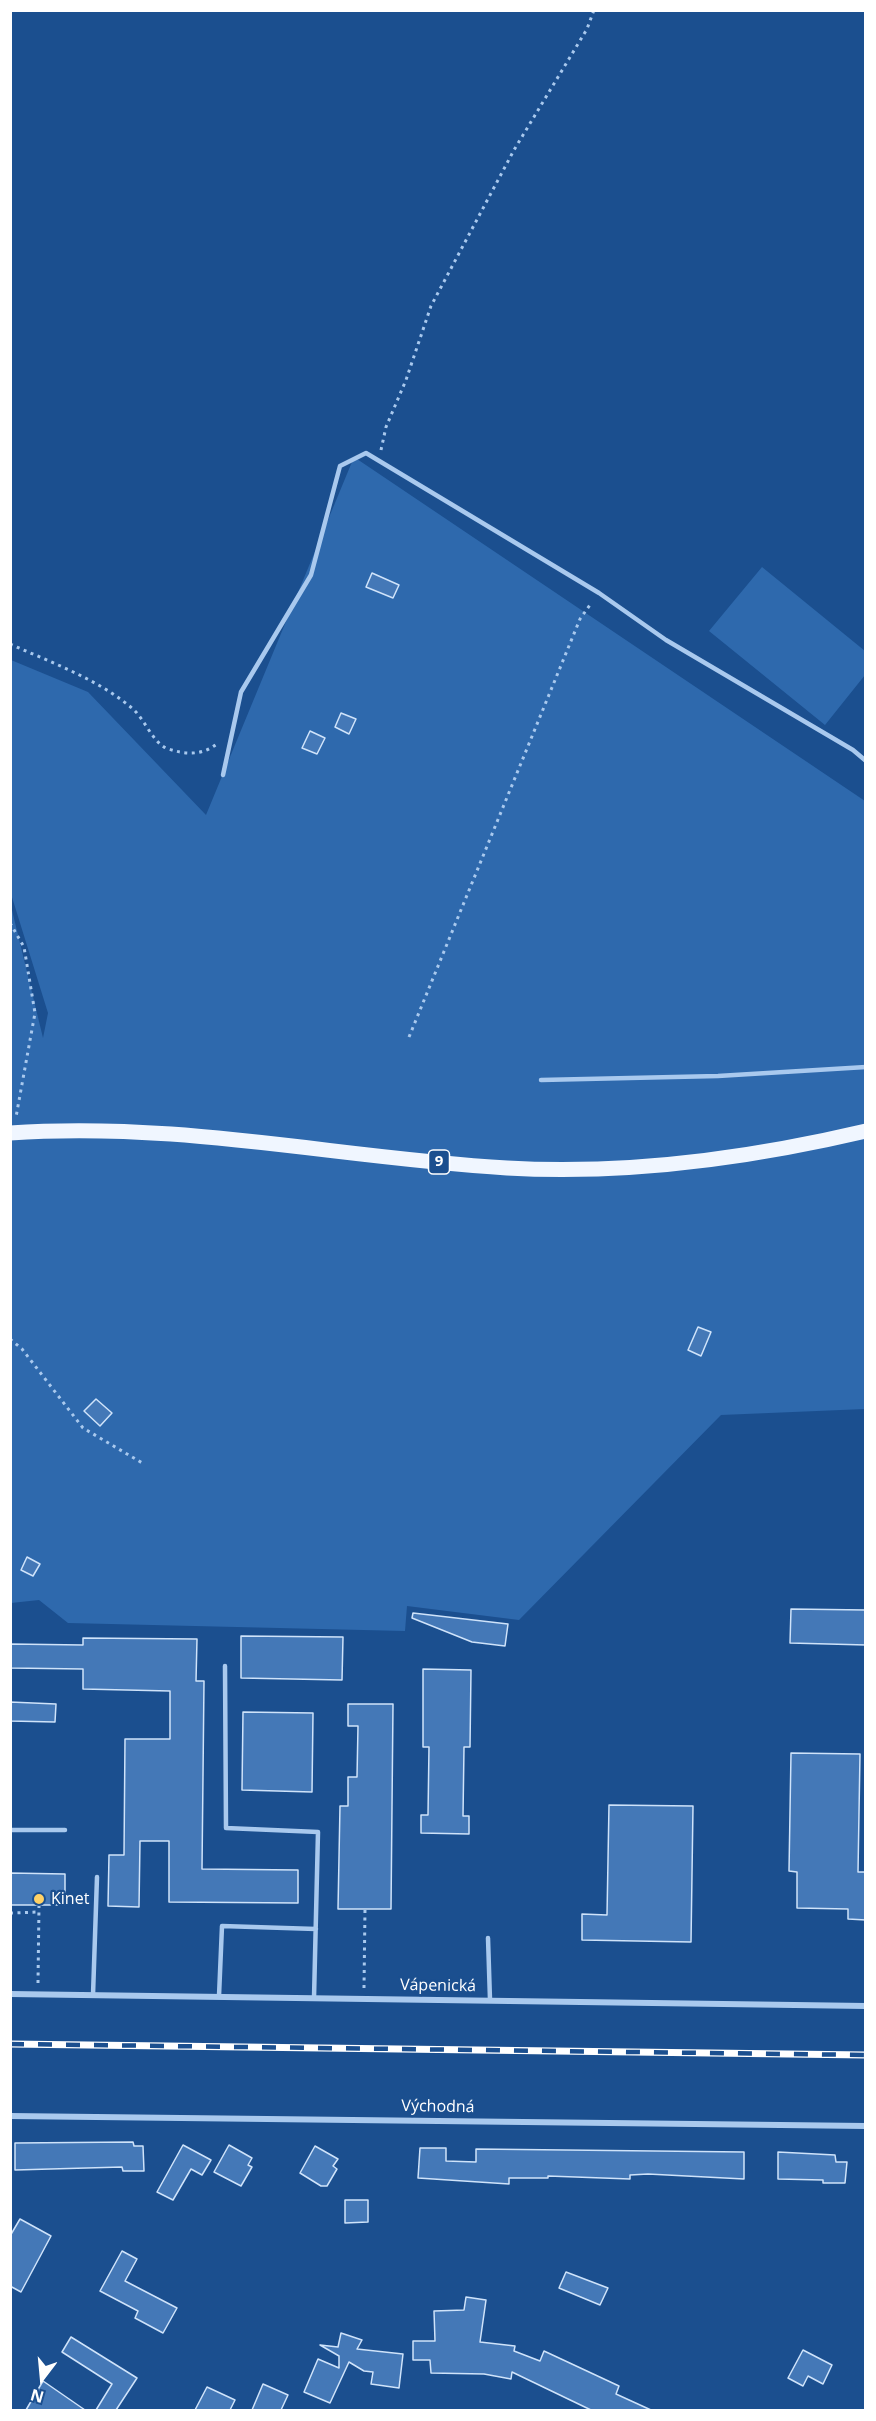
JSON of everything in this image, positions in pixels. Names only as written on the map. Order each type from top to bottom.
[{"type":"main road","name":"9","points":[[12,1133],[148,1131],[201,1134],[408,1160],[568,1170],[639,1168],[734,1158],[866,1131]]},
{"type":"street","name":"Vápenická","points":[[10,1994],[866,2006]]},
{"type":"street","name":"Východná","points":[[10,2116],[866,2126]]},
{"type":"lane","points":[[223,775],[241,692],[311,575],[340,466],[366,453],[599,593],[666,640],[853,750],[866,760]]},
{"type":"lane","points":[[541,1080],[718,1076],[866,1067]]},
{"type":"lane","points":[[225,1666],[226,1828],[318,1832],[314,1998]]},
{"type":"lane","points":[[10,1830],[65,1830]]},
{"type":"lane","points":[[93,1995],[97,1877]]},
{"type":"lane","points":[[219,1996],[222,1926],[316,1929]]},
{"type":"lane","points":[[488,1938],[490,2000]]},
{"type":"path","points":[[379,461],[386,427],[406,380],[431,306],[514,150],[587,29],[594,10]]},
{"type":"path","points":[[409,1036],[579,619],[599,593]]},
{"type":"path","points":[[10,644],[86,678],[134,710],[163,746],[183,754],[207,752],[233,730]]},
{"type":"path","points":[[10,923],[24,947],[35,1013],[12,1133]]},
{"type":"path","points":[[10,1339],[22,1349],[82,1428],[144,1464]]},
{"type":"path","points":[[37,1994],[39,1905]]},
{"type":"path","points":[[364,1999],[365,1909]]},
{"type":"path","points":[[10,1913],[39,1912]]},
{"type":"shaded area","points":[[354,457],[865,801],[865,1409],[721,1415],[519,1620],[407,1606],[405,1631],[68,1623],[39,1600],[11,1603],[10,902],[43,1038],[48,1013],[11,894],[11,660],[88,692],[206,815]]},
{"type":"shaded area","points":[[762,567],[865,651],[865,675],[825,725],[709,631]]},
{"type":"building","points":[[372,573],[399,585],[393,598],[366,587]]},
{"type":"building","points":[[341,713],[356,719],[349,734],[335,727]]},
{"type":"building","points":[[310,731],[325,738],[317,754],[302,748]]},
{"type":"building","points":[[698,1327],[711,1332],[701,1356],[688,1350]]},
{"type":"building","points":[[96,1399],[112,1413],[100,1426],[84,1411]]},
{"type":"building","points":[[27,1557],[40,1564],[33,1576],[21,1570]]},
{"type":"building","points":[[791,1609],[866,1610],[866,1645],[790,1643]]},
{"type":"building","points":[[413,1613],[508,1624],[505,1646],[472,1642],[412,1618]]},
{"type":"building","points":[[241,1636],[343,1637],[342,1680],[241,1678]]},
{"type":"building","points":[[83,1638],[197,1639],[196,1681],[204,1681],[202,1869],[298,1870],[298,1903],[169,1902],[169,1841],[140,1841],[139,1907],[108,1906],[109,1855],[124,1855],[125,1739],[170,1739],[170,1691],[83,1689],[83,1669],[10,1668],[10,1644],[83,1645]]},
{"type":"building","points":[[423,1669],[471,1670],[470,1747],[464,1747],[463,1816],[469,1816],[469,1834],[421,1833],[421,1815],[428,1815],[429,1747],[423,1747]]},
{"type":"building","points":[[10,1702],[56,1704],[55,1722],[10,1721]]},
{"type":"building","points":[[348,1704],[393,1704],[391,1909],[338,1909],[340,1806],[348,1806],[348,1777],[357,1777],[358,1726],[348,1726]]},
{"type":"building","points":[[243,1712],[313,1713],[312,1792],[242,1790]]},
{"type":"building","points":[[791,1753],[860,1754],[858,1872],[866,1872],[866,1920],[848,1919],[848,1909],[797,1908],[797,1872],[789,1871]]},
{"type":"building","points":[[609,1805],[693,1806],[691,1942],[582,1940],[582,1914],[607,1915]]},
{"type":"building","points":[[10,1873],[65,1874],[65,1905],[10,1905]]},
{"type":"building","points":[[133,2142],[134,2146],[143,2146],[144,2171],[123,2171],[122,2167],[15,2170],[15,2143]]},
{"type":"building","points":[[183,2145],[211,2160],[202,2175],[191,2169],[173,2200],[157,2192]]},
{"type":"building","points":[[229,2145],[252,2158],[248,2165],[252,2167],[241,2186],[214,2172]]},
{"type":"building","points":[[315,2146],[338,2159],[333,2166],[337,2169],[327,2186],[321,2186],[300,2173]]},
{"type":"building","points":[[420,2148],[446,2148],[446,2161],[476,2162],[476,2149],[744,2152],[744,2179],[648,2174],[630,2175],[630,2179],[548,2176],[548,2178],[509,2178],[509,2184],[418,2178]]},
{"type":"building","points":[[778,2152],[835,2155],[836,2162],[847,2162],[845,2183],[778,2179]]},
{"type":"building","points":[[345,2200],[368,2200],[368,2222],[345,2223]]},
{"type":"building","points":[[20,2219],[51,2236],[21,2292],[10,2286],[10,2236]]},
{"type":"building","points":[[122,2251],[137,2259],[125,2281],[177,2308],[163,2333],[135,2318],[138,2311],[100,2291]]},
{"type":"building","points":[[566,2272],[608,2288],[600,2305],[559,2288]]},
{"type":"building","points":[[466,2297],[486,2300],[480,2342],[515,2346],[514,2351],[540,2361],[544,2351],[619,2386],[616,2394],[651,2410],[591,2410],[512,2372],[511,2379],[484,2374],[431,2373],[430,2360],[413,2360],[413,2341],[435,2341],[434,2311],[464,2310]]},
{"type":"building","points":[[341,2333],[362,2340],[357,2349],[403,2354],[399,2388],[371,2384],[373,2372],[364,2371],[349,2362],[330,2403],[304,2392],[318,2359],[339,2368],[339,2356],[320,2345],[338,2347]]},
{"type":"building","points":[[71,2337],[137,2378],[116,2410],[96,2410],[112,2384],[62,2352]]},
{"type":"building","points":[[803,2350],[832,2365],[823,2384],[808,2376],[803,2386],[788,2378]]},
{"type":"building","points":[[43,2381],[85,2410],[26,2410]]},
{"type":"building","points":[[263,2384],[288,2395],[281,2410],[252,2410]]},
{"type":"building","points":[[207,2387],[235,2400],[230,2410],[195,2410]]},
{"type":"railway","points":[[10,2044],[866,2055]]},
{"type":"place","name":"Kinet","points":[[39,1899]]}]
